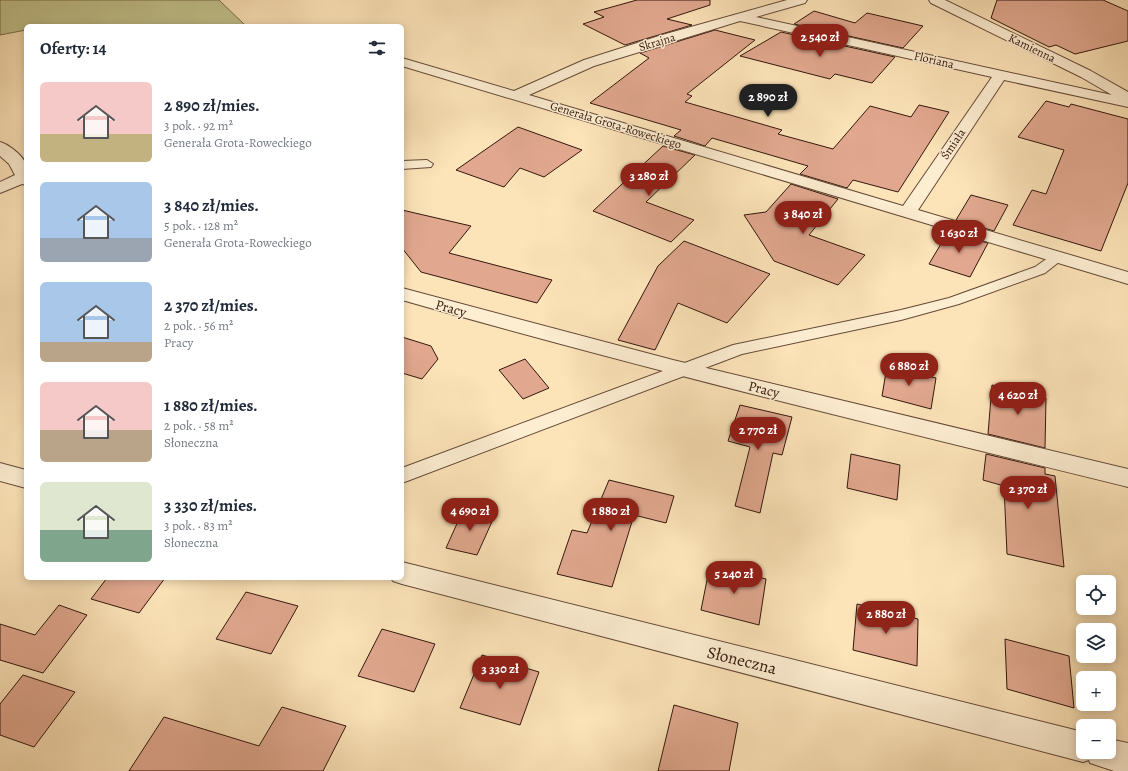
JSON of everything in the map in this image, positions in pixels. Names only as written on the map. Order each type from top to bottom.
[{"type":"street","name":"Skrajna","points":[[516,95],[589,63],[800,0]]},
{"type":"street","name":"Kamienna","points":[[934,0],[1086,74],[1128,99]]},
{"type":"street","name":"Floriana","points":[[739,17],[1128,103]]},
{"type":"street","name":"Generała Grota-Roweckiego","points":[[404,63],[1128,278]]},
{"type":"street","name":"Śmiała","points":[[907,213],[1000,75]]},
{"type":"street","points":[[0,147],[16,162],[24,176]]},
{"type":"street","points":[[0,188],[24,178]]},
{"type":"street","name":"Pracy","points":[[404,295],[682,369],[1128,478]]},
{"type":"street","points":[[0,472],[24,478]]},
{"type":"street","name":"Słoneczna","points":[[404,574],[1076,745]]},
{"type":"street","points":[[1116,756],[1128,759]]},
{"type":"lane","points":[[404,165],[427,164]]},
{"type":"lane","points":[[404,475],[682,369],[739,349],[902,315],[954,301],[1040,270],[1057,258]]},
{"type":"green space","points":[[0,0],[219,0],[244,24],[24,24],[24,30],[0,35]]},
{"type":"building","points":[[637,0],[710,0],[710,5],[667,19],[692,25],[625,45],[583,24],[604,17],[594,12]]},
{"type":"building","points":[[997,0],[1103,0],[1128,11],[1128,41],[1075,54],[1056,45],[1049,47],[991,18]]},
{"type":"building","points":[[814,11],[855,23],[867,13],[923,26],[903,48],[794,24]]},
{"type":"building","points":[[715,30],[755,40],[687,94],[692,96],[685,102],[782,130],[778,134],[833,149],[870,106],[911,117],[919,105],[949,112],[898,192],[853,180],[847,188],[800,174],[808,166],[712,138],[705,146],[674,136],[681,130],[590,103],[649,58],[640,53]]},
{"type":"building","points":[[781,32],[895,57],[872,83],[835,74],[830,79],[740,56]]},
{"type":"building","points":[[1046,101],[1069,107],[1071,104],[1128,119],[1128,183],[1101,251],[1013,225],[1032,190],[1046,194],[1064,150],[1018,137]]},
{"type":"building","points":[[518,127],[582,150],[544,177],[520,168],[504,187],[456,170]]},
{"type":"building","points":[[663,146],[695,155],[646,202],[694,220],[671,242],[593,211]]},
{"type":"building","points":[[791,184],[838,199],[809,235],[865,255],[838,285],[774,261],[744,215],[766,212]]},
{"type":"building","points":[[971,195],[1008,205],[994,231],[956,220]]},
{"type":"building","points":[[404,210],[471,226],[449,253],[552,280],[537,303],[421,272],[404,251]]},
{"type":"building","points":[[948,232],[988,243],[970,277],[929,264]]},
{"type":"building","points":[[684,241],[770,274],[727,323],[678,303],[655,350],[618,340],[658,266]]},
{"type":"building","points":[[404,338],[431,346],[438,359],[422,379],[404,374]]},
{"type":"building","points":[[525,359],[549,388],[523,399],[499,370]]},
{"type":"building","points":[[887,366],[936,378],[931,409],[882,396]]},
{"type":"building","points":[[992,385],[1046,398],[1045,448],[988,434]]},
{"type":"building","points":[[740,405],[792,417],[782,455],[773,453],[760,513],[735,506],[750,447],[728,441]]},
{"type":"building","points":[[851,454],[900,465],[897,500],[847,488]]},
{"type":"building","points":[[986,454],[1045,468],[1045,474],[1055,476],[1064,567],[1007,554],[1004,486],[983,480]]},
{"type":"building","points":[[609,480],[674,496],[666,523],[634,515],[612,587],[557,574],[572,530],[587,533]]},
{"type":"building","points":[[464,508],[495,515],[477,555],[446,548]]},
{"type":"building","points":[[710,565],[766,579],[759,625],[701,610]]},
{"type":"building","points":[[105,580],[164,580],[139,613],[91,599]]},
{"type":"building","points":[[246,592],[298,606],[271,654],[216,639]]},
{"type":"building","points":[[857,604],[918,619],[917,666],[853,650]]},
{"type":"building","points":[[59,605],[87,615],[43,673],[0,660],[0,624],[35,635]]},
{"type":"building","points":[[382,629],[435,644],[414,692],[358,676]]},
{"type":"building","points":[[1005,639],[1069,656],[1074,708],[1007,689]]},
{"type":"building","points":[[482,655],[539,672],[520,725],[460,708]]},
{"type":"building","points":[[23,675],[75,692],[34,747],[0,735],[0,704]]},
{"type":"building","points":[[674,705],[738,723],[729,771],[658,771]]},
{"type":"building","points":[[282,707],[346,726],[323,771],[129,771],[164,717],[259,746]]}]
